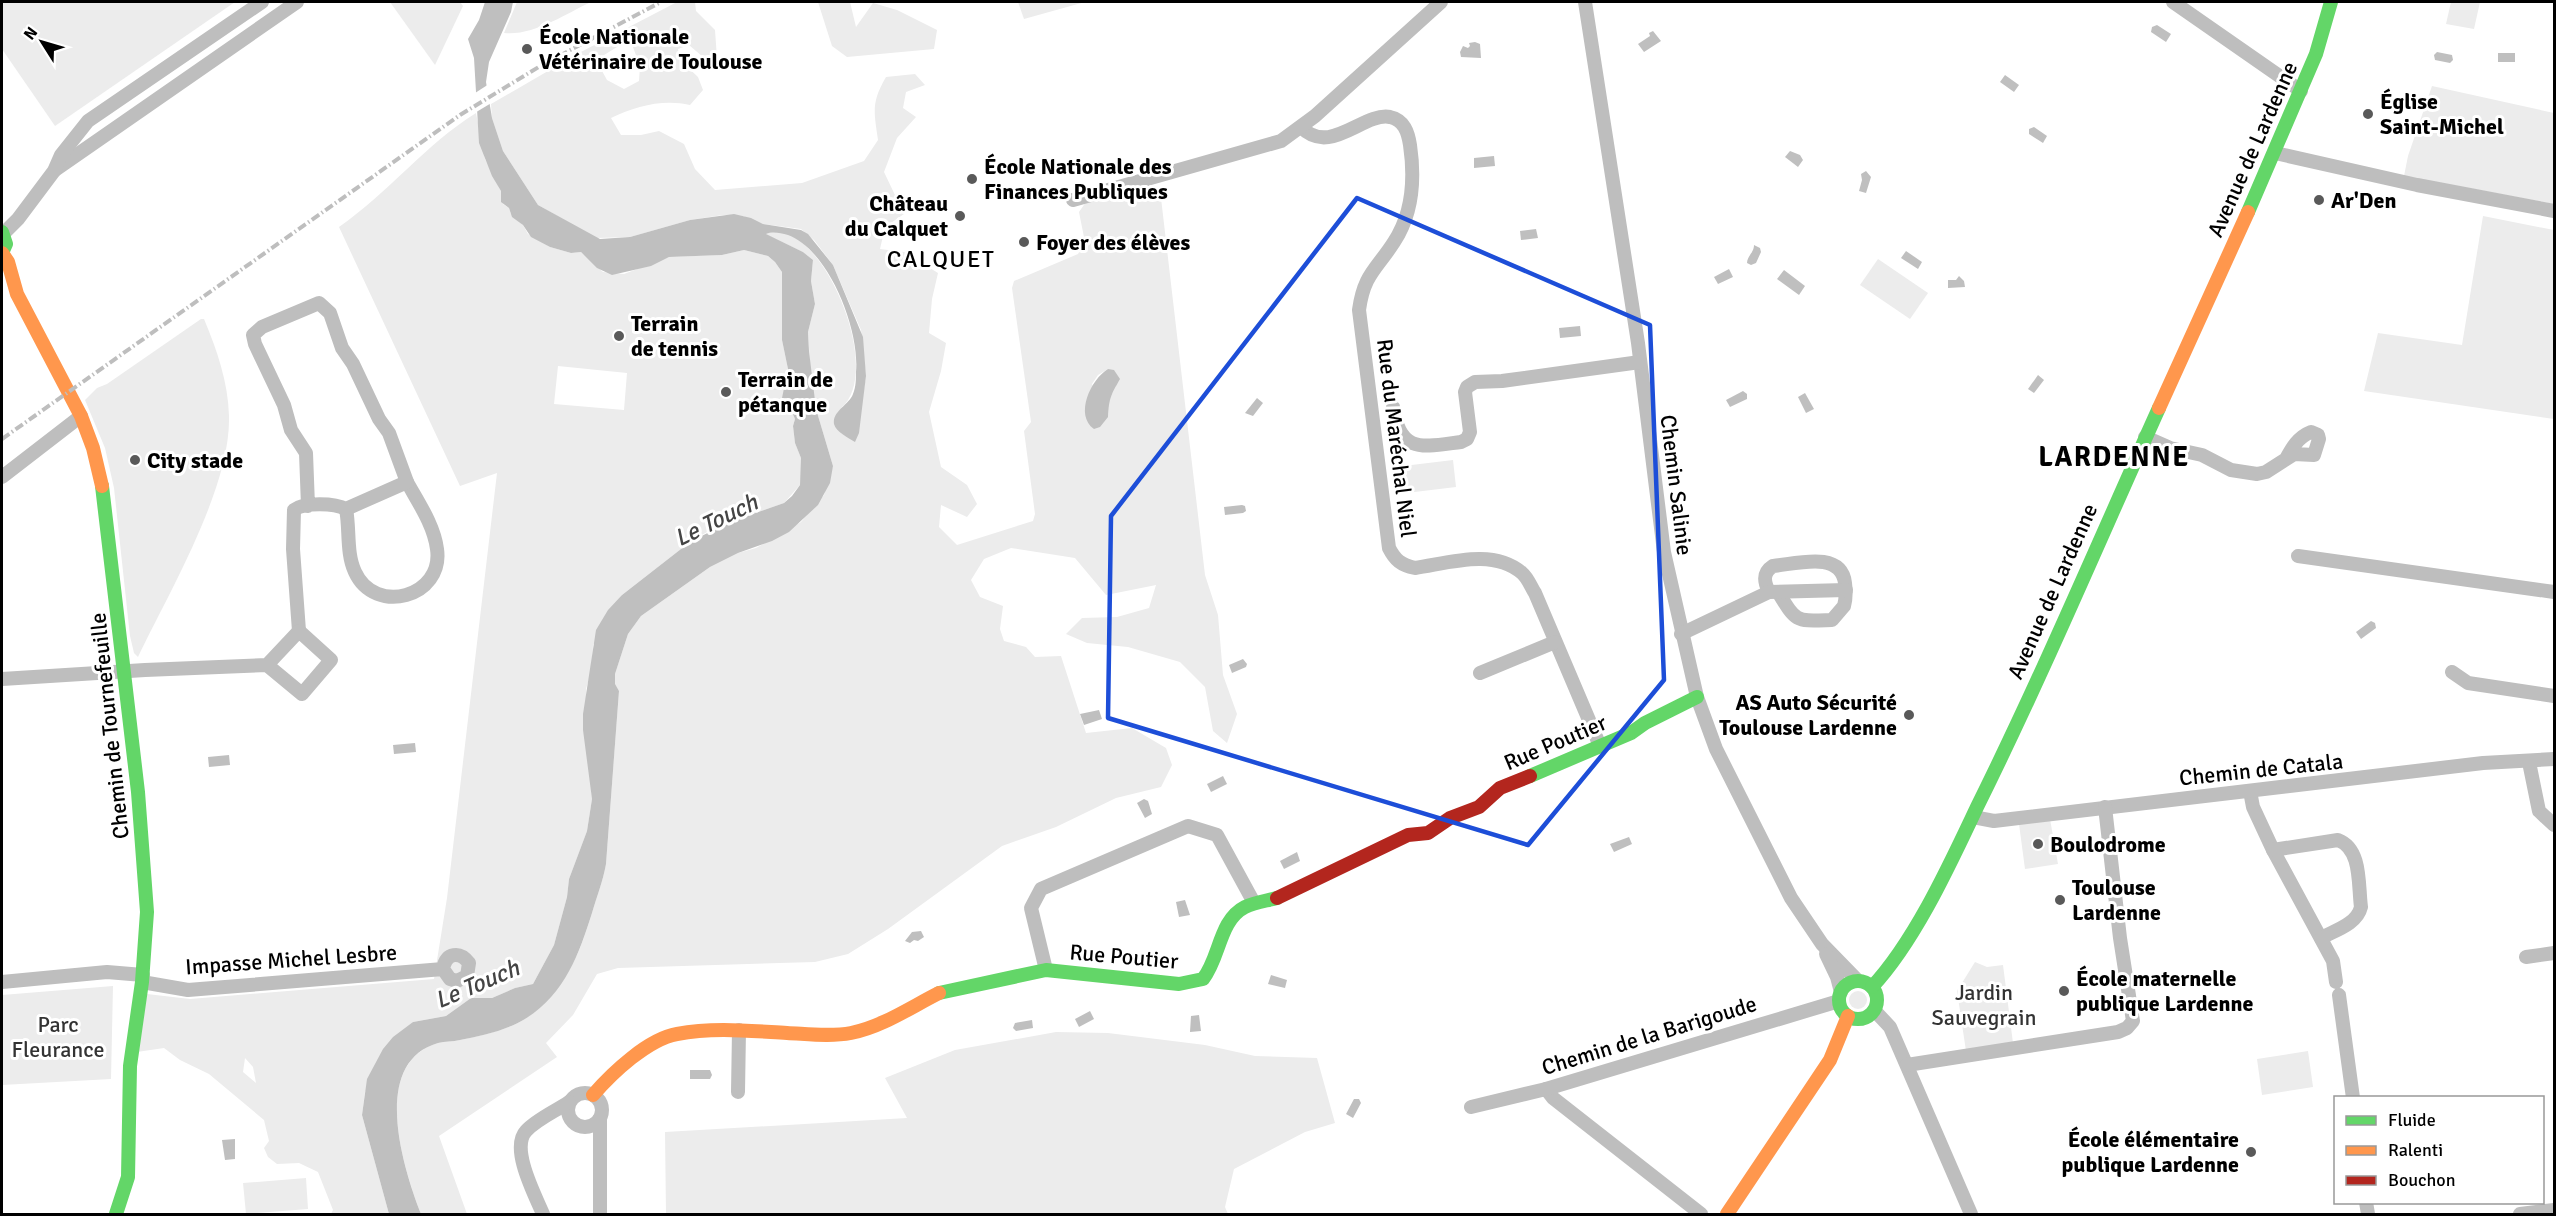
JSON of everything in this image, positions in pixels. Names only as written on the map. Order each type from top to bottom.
[{"type":"street","points":[[2,253],[6,244],[2,233],[18,219],[54,171],[61,155],[88,121],[262,2]]},
{"type":"street","points":[[54,171],[297,2]]},
{"type":"street","points":[[1073,200],[1281,141],[1301,127],[1441,2]]},
{"type":"street","name":"Chemin Salinie","points":[[1585,2],[1640,362],[1664,552],[1697,697],[1716,749],[1741,802],[1791,898],[1822,944],[1837,977],[1840,996]]},
{"type":"street","points":[[2173,2],[2301,91]]},
{"type":"street","name":"Avenue de Lardenne","points":[[1872,987],[1899,954],[1944,875],[1973,817],[2275,153],[2316,54],[2331,2]]},
{"type":"street","points":[[176,61],[187,78]]},
{"type":"street","name":"Rue du Maréchal Niel","points":[[1301,127],[1318,138],[1358,127],[1379,118],[1391,117],[1402,123],[1409,139],[1413,182],[1408,210],[1394,243],[1370,272],[1361,295],[1359,310],[1389,548],[1393,557],[1405,566],[1415,568],[1488,558],[1505,563],[1524,574],[1535,593],[1600,746]]},
{"type":"street","points":[[2275,153],[2417,185],[2554,212]]},
{"type":"street","name":"Chemin de Tournefeuille","points":[[2,253],[8,262],[16,294],[81,416],[93,448],[104,495],[124,671],[147,912],[142,978],[130,1066],[128,1177],[116,1215]]},
{"type":"street","points":[[2,679],[267,665],[302,694],[331,660],[299,631],[292,515],[297,507],[341,506],[346,509],[350,528],[352,564],[361,583],[378,595],[402,597],[412,594],[430,579],[435,569],[438,549],[431,528],[407,482],[389,433],[379,419],[353,364],[342,348],[330,313],[319,303],[262,327],[253,335],[255,344],[284,405],[291,430],[306,453],[308,506]]},
{"type":"street","points":[[1393,407],[1396,427],[1402,437],[1417,445],[1461,442],[1467,439],[1470,432],[1465,392],[1467,387],[1475,382],[1502,381],[1640,362]]},
{"type":"street","points":[[2,477],[81,416]]},
{"type":"street","points":[[2145,437],[2169,448],[2202,455],[2231,470],[2257,474],[2266,472],[2286,459]]},
{"type":"street","points":[[346,509],[407,482]]},
{"type":"street","points":[[2298,556],[2554,592]]},
{"type":"street","points":[[1828,562],[1840,568],[1844,574],[1846,590],[1844,606],[1832,620],[1804,621],[1792,616],[1765,583],[1765,575],[1773,566],[1828,562]]},
{"type":"street","points":[[1682,634],[1773,592],[1846,590]]},
{"type":"street","points":[[267,665],[299,631]]},
{"type":"street","points":[[1480,673],[1555,642]]},
{"type":"street","points":[[2452,672],[2468,683],[2554,696]]},
{"type":"street","name":"Rue Poutier","points":[[593,1095],[612,1073],[657,1042],[676,1034],[738,1030],[833,1035],[851,1033],[869,1028],[942,991],[1046,970],[1179,984],[1203,979],[1217,960],[1226,926],[1236,912],[1253,901],[1278,898],[1401,838],[1428,833],[1450,818],[1479,807],[1500,789],[1631,733],[1645,723],[1697,697]]},
{"type":"street","name":"Chemin de Catala","points":[[1973,817],[1994,821],[2483,763],[2554,759]]},
{"type":"street","points":[[2529,762],[2539,811],[2554,825]]},
{"type":"street","points":[[2250,791],[2253,807],[2273,850],[2333,961],[2353,1096]]},
{"type":"street","points":[[1907,1065],[2118,1032],[2127,1028],[2133,1021],[2117,917],[2105,807]]},
{"type":"street","points":[[1046,970],[1031,908],[1041,889],[1188,826],[1217,835],[1253,901]]},
{"type":"street","points":[[2273,850],[2338,840],[2347,844],[2354,852],[2361,906],[2359,914],[2354,920],[2321,938]]},
{"type":"street","name":"Chemin Salinie","points":[[1822,944],[1858,981]]},
{"type":"street","points":[[2526,957],[2554,953]]},
{"type":"street","name":"Impasse Michel Lesbre","points":[[2,982],[106,972],[142,978],[188,990],[443,969]]},
{"type":"street","points":[[1858,981],[1872,987],[1877,998],[1874,1010],[1862,1018],[1848,1016],[1840,1007],[1840,996],[1848,984],[1858,981]]},
{"type":"street","name":"Chemin de la Barigoude","points":[[1471,1107],[1546,1089],[1840,996]]},
{"type":"street","points":[[1874,1010],[1890,1027],[1971,1215]]},
{"type":"street","points":[[1727,1215],[1830,1059],[1848,1016]]},
{"type":"street","points":[[738,1030],[738,1092]]},
{"type":"street","points":[[1546,1089],[1553,1098],[1701,1215]]},
{"type":"street","points":[[543,1215],[520,1153],[521,1140],[526,1131],[569,1102],[575,1095],[584,1093],[593,1095],[600,1101],[602,1109],[600,1118],[600,1215]]},
{"type":"street","points":[[569,1102],[570,1119],[577,1125],[594,1124],[600,1118]]},
{"type":"street","points":[[2520,1215],[2554,1210]]},
{"type":"highlighted area","points":[[1357,198],[1650,325],[1664,680],[1528,845],[1108,718],[1111,516]]},
{"type":"green space","points":[[2,2],[235,2],[55,126],[2,49]]},
{"type":"green space","points":[[390,2],[460,2],[463,6],[435,65]]},
{"type":"green space","points":[[517,2],[591,2],[538,28],[504,33]]},
{"type":"green space","points":[[677,2],[695,2],[696,11],[715,30],[717,58],[703,57],[689,45],[678,49],[680,60],[698,77],[703,90],[690,105],[660,103],[630,110],[611,118],[621,135],[641,135],[659,131],[684,144],[695,169],[715,190],[802,183],[864,161],[878,140],[875,107],[886,77],[915,74],[925,85],[906,92],[903,108],[916,117],[897,138],[884,172],[904,214],[885,227],[880,249],[904,252],[938,273],[932,299],[929,333],[946,343],[941,371],[929,412],[941,467],[967,485],[977,504],[967,517],[941,505],[939,527],[957,545],[1033,521],[1035,514],[1024,431],[1031,422],[1012,288],[1014,281],[1078,254],[1085,242],[1079,212],[1086,202],[1143,187],[1161,198],[1205,575],[1218,615],[1223,675],[1237,714],[1227,743],[1213,731],[1205,687],[1180,662],[1128,647],[1087,643],[1066,634],[1082,618],[1117,617],[1149,608],[1156,585],[1106,595],[1075,558],[1011,548],[984,559],[971,580],[980,597],[1003,606],[1000,629],[1004,641],[1026,647],[1035,657],[1061,656],[1086,733],[1132,728],[1166,748],[1172,765],[1161,787],[1116,798],[1056,827],[1002,846],[888,929],[848,954],[815,962],[618,968],[597,974],[573,1015],[546,1043],[557,1057],[439,1136],[467,1214],[421,1214],[407,1171],[397,1120],[398,1094],[404,1072],[417,1055],[438,1043],[494,1032],[525,1019],[555,989],[575,960],[588,926],[606,864],[619,691],[615,685],[615,674],[628,634],[641,616],[710,567],[738,553],[756,548],[801,522],[824,495],[833,466],[816,409],[811,379],[808,332],[815,304],[811,281],[813,260],[803,252],[765,234],[785,233],[805,245],[824,268],[840,297],[851,330],[856,361],[853,389],[841,408],[862,402],[866,376],[861,330],[833,265],[814,240],[801,229],[763,224],[743,216],[723,215],[690,220],[630,237],[596,238],[538,205],[503,151],[492,118],[491,104],[579,53]],"holes":[[[630,39],[640,66],[639,81],[624,89],[607,80],[596,60]],[[1108,369],[1116,386],[1108,402],[1108,417],[1092,384],[1098,375]]]},
{"type":"green space","points":[[818,2],[850,2],[856,27],[873,3],[897,10],[937,30],[934,49],[847,57],[832,46]]},
{"type":"green space","points":[[1018,2],[1085,2],[1024,19]]},
{"type":"green space","points":[[2451,2],[2480,2],[2474,29],[2446,24]]},
{"type":"green space","points":[[2432,86],[2554,113],[2554,204],[2404,176],[2408,156]]},
{"type":"green space","points":[[476,113],[485,159],[501,191],[503,204],[509,208],[511,214],[523,225],[528,234],[550,247],[571,253],[581,252],[603,272],[624,274],[669,257],[722,255],[744,250],[768,256],[775,262],[782,272],[782,340],[788,369],[786,379],[795,419],[793,426],[795,443],[801,458],[802,473],[800,485],[784,503],[707,532],[690,542],[622,595],[593,645],[592,668],[586,689],[592,799],[587,831],[569,879],[567,897],[554,945],[533,984],[515,988],[492,998],[471,998],[446,1016],[413,1022],[365,1092],[362,1115],[389,1214],[331,1214],[333,1210],[318,1172],[299,1163],[277,1164],[268,1157],[264,1148],[269,1141],[264,1120],[209,1074],[180,1060],[164,1048],[137,1052],[147,994],[190,999],[434,979],[447,898],[497,473],[460,486],[339,227],[357,214],[458,125]],"holes":[[[558,366],[627,373],[624,410],[554,404]],[[245,1058],[253,1067],[256,1083],[243,1072]]]},
{"type":"green space","points":[[2483,216],[2554,230],[2554,419],[2364,391],[2378,333],[2462,345]]},
{"type":"green space","points":[[1878,259],[1928,293],[1910,319],[1860,285]]},
{"type":"green space","points":[[204,319],[209,331],[224,379],[229,416],[227,444],[220,475],[196,539],[138,657],[134,653],[130,636],[114,488],[105,448],[85,400],[97,388],[107,384]]},
{"type":"green space","points":[[1453,460],[1456,487],[1398,494],[1395,467]]},
{"type":"green space","name":"Boulodrome","points":[[2050,819],[2058,864],[2025,869],[2019,824]]},
{"type":"green space","name":"Jardin Sauvegrain","points":[[1975,962],[1987,967],[2003,965],[2013,1043],[1966,1051],[1957,991]]},
{"type":"green space","name":"Parc Fleurance","points":[[113,986],[111,1079],[2,1085],[2,995]]},
{"type":"green space","points":[[1858,991],[1864,994],[1867,1000],[1864,1006],[1858,1009],[1852,1006],[1849,1000],[1852,994]]},
{"type":"green space","points":[[1056,1032],[1108,1033],[1205,1045],[1255,1056],[1317,1058],[1335,1123],[1305,1132],[1234,1169],[1225,1207],[1228,1214],[666,1214],[665,1132],[907,1118],[885,1078],[955,1050]]},
{"type":"green space","points":[[2308,1051],[2313,1087],[2262,1095],[2257,1059]]},
{"type":"green space","points":[[306,1178],[308,1209],[246,1214],[243,1183]]},
{"type":"shaded area","points":[[485,2],[513,2],[511,12],[489,62],[486,82],[492,118],[503,151],[538,205],[600,239],[630,237],[690,220],[734,214],[763,224],[801,230],[808,234],[833,265],[863,337],[866,376],[859,433],[855,442],[840,432],[834,424],[836,415],[853,394],[856,377],[853,335],[839,293],[829,274],[803,243],[788,235],[774,232],[766,234],[803,252],[813,260],[811,281],[815,304],[808,332],[809,351],[816,409],[833,466],[830,483],[818,505],[789,532],[710,567],[641,616],[628,634],[615,674],[615,684],[619,691],[606,864],[576,958],[551,998],[525,1019],[485,1034],[438,1043],[417,1054],[404,1072],[398,1094],[397,1120],[407,1172],[421,1214],[389,1214],[362,1115],[367,1079],[383,1049],[393,1037],[413,1022],[446,1016],[471,998],[492,998],[515,988],[533,984],[554,945],[567,897],[569,879],[587,831],[592,799],[583,714],[596,630],[608,610],[622,595],[690,542],[727,523],[784,503],[800,485],[801,458],[795,443],[793,426],[795,419],[791,409],[782,398],[788,369],[782,340],[782,272],[768,256],[744,250],[722,255],[669,257],[651,266],[612,275],[597,268],[581,252],[571,253],[550,247],[531,237],[523,225],[512,217],[509,208],[501,202],[501,191],[492,176],[479,143],[474,58],[468,39],[479,20]]},
{"type":"shaded area","points":[[2157,25],[2171,34],[2166,42],[2151,32],[2152,27]]},
{"type":"shaded area","points":[[1653,31],[1661,41],[1644,52],[1638,44],[1650,36],[1649,33]]},
{"type":"shaded area","points":[[1469,43],[1480,44],[1481,58],[1461,57],[1460,52],[1463,46],[1468,48]]},
{"type":"shaded area","points":[[2437,52],[2452,55],[2453,60],[2450,63],[2435,60],[2434,55]]},
{"type":"shaded area","points":[[2498,53],[2515,53],[2515,62],[2498,62]]},
{"type":"shaded area","points":[[2005,75],[2019,85],[2014,92],[2000,82]]},
{"type":"shaded area","points":[[2034,127],[2047,136],[2043,143],[2029,134],[2029,129]]},
{"type":"shaded area","points":[[1790,151],[1800,155],[1803,160],[1798,167],[1785,157]]},
{"type":"shaded area","points":[[1494,156],[1495,166],[1474,168],[1474,158]]},
{"type":"shaded area","points":[[1866,171],[1871,177],[1866,193],[1859,191],[1861,174]]},
{"type":"shaded area","points":[[1536,229],[1538,238],[1521,240],[1520,231]]},
{"type":"shaded area","points":[[1754,245],[1760,248],[1761,252],[1756,263],[1751,265],[1747,261]]},
{"type":"shaded area","points":[[1906,251],[1922,262],[1918,269],[1901,258]]},
{"type":"shaded area","points":[[1729,269],[1733,277],[1718,284],[1714,277]]},
{"type":"shaded area","points":[[1784,270],[1805,286],[1799,295],[1777,279]]},
{"type":"shaded area","points":[[1959,276],[1964,281],[1965,287],[1948,288],[1948,280],[1956,280]]},
{"type":"shaded area","points":[[1580,326],[1581,336],[1560,338],[1559,328]]},
{"type":"shaded area","points":[[1108,369],[1114,370],[1120,379],[1111,397],[1108,417],[1100,427],[1094,429],[1088,423],[1085,406],[1091,389]]},
{"type":"shaded area","points":[[2038,375],[2044,380],[2034,393],[2028,389]]},
{"type":"shaded area","points":[[1743,391],[1747,394],[1747,399],[1730,407],[1726,400]]},
{"type":"shaded area","points":[[1805,393],[1814,409],[1806,413],[1798,397]]},
{"type":"shaded area","points":[[1257,398],[1263,403],[1253,416],[1245,413]]},
{"type":"shaded area","points":[[1245,506],[1246,511],[1243,513],[1225,515],[1224,507]]},
{"type":"shaded area","points":[[2371,621],[2375,623],[2376,628],[2361,639],[2356,632]]},
{"type":"shaded area","points":[[1243,659],[1247,664],[1246,667],[1232,673],[1229,665]]},
{"type":"shaded area","points":[[1099,710],[1102,719],[1084,725],[1080,714]]},
{"type":"shaded area","points":[[415,743],[416,752],[394,754],[393,745]]},
{"type":"shaded area","points":[[229,755],[230,765],[209,767],[208,757]]},
{"type":"shaded area","points":[[1223,776],[1227,784],[1211,792],[1207,784]]},
{"type":"shaded area","points":[[1144,799],[1148,801],[1152,814],[1145,818],[1137,803]]},
{"type":"shaded area","points":[[1629,837],[1632,844],[1614,852],[1610,844]]},
{"type":"shaded area","points":[[1297,852],[1300,861],[1284,869],[1280,861]]},
{"type":"shaded area","points":[[1185,900],[1190,915],[1179,917],[1176,902]]},
{"type":"shaded area","points":[[921,931],[924,937],[918,941],[914,940],[910,943],[905,941],[912,932]]},
{"type":"shaded area","points":[[1271,975],[1287,980],[1285,988],[1268,984]]},
{"type":"shaded area","points":[[1090,1011],[1094,1019],[1079,1027],[1075,1019]]},
{"type":"shaded area","points":[[1199,1015],[1201,1031],[1190,1032],[1191,1016]]},
{"type":"shaded area","points":[[1032,1020],[1033,1028],[1016,1031],[1013,1028],[1015,1023]]},
{"type":"shaded area","points":[[690,1070],[710,1070],[712,1075],[710,1079],[690,1079]]},
{"type":"shaded area","points":[[1354,1099],[1359,1099],[1361,1103],[1353,1118],[1346,1114]]},
{"type":"shaded area","points":[[235,1139],[235,1159],[225,1160],[222,1140]]},
{"type":"pier","points":[[489,84],[493,102],[473,114],[472,95]]},
{"type":"railway","points":[[2,439],[460,115],[542,65],[661,2]]},
{"type":"traffic: fast","points":[[2248,212],[2316,54],[2331,2]]},
{"type":"traffic: fast","points":[[2,232],[6,244],[2,253]]},
{"type":"traffic: fast","points":[[1872,987],[1917,925],[1955,853],[2047,658],[2159,408]]},
{"type":"traffic: fast","points":[[102,486],[138,792],[147,912],[142,982],[130,1066],[128,1177],[116,1214]]},
{"type":"traffic: fast","points":[[1530,776],[1631,733],[1645,723],[1697,697]]},
{"type":"traffic: fast","points":[[939,993],[1046,970],[1179,984],[1203,979],[1225,930],[1236,913],[1249,905],[1277,898]]},
{"type":"traffic: fast","points":[[1858,981],[1871,987],[1877,1000],[1871,1013],[1858,1019],[1845,1013],[1839,1000],[1845,987],[1858,981]]},
{"type":"traffic: slow","points":[[2159,408],[2248,212]]},
{"type":"traffic: slow","points":[[2,253],[8,262],[17,294],[81,416],[93,448],[102,486]]},
{"type":"traffic: slow","points":[[593,1095],[631,1058],[666,1037],[718,1030],[819,1035],[851,1033],[885,1021],[939,993]]},
{"type":"traffic: slow","points":[[1727,1214],[1830,1060],[1848,1016]]},
{"type":"traffic: jam","points":[[1277,898],[1408,835],[1428,833],[1450,818],[1479,807],[1500,788],[1530,776]]},
{"type":"place","name":"École Nationale Vétérinaire de Toulouse","points":[[527,49]]},
{"type":"place","name":"Église Saint-Michel","points":[[2368,114]]},
{"type":"place","name":"École Nationale des Finances Publiques","points":[[972,179]]},
{"type":"place","name":"Ar'Den","points":[[2319,200]]},
{"type":"place","name":"Château du Calquet","points":[[960,216]]},
{"type":"place","name":"Foyer des élèves","points":[[1024,242]]},
{"type":"place","name":"Terrain de tennis","points":[[619,336]]},
{"type":"place","name":"Terrain de pétanque","points":[[726,392]]},
{"type":"place","name":"City stade","points":[[135,460]]},
{"type":"place","name":"AS Auto Sécurité Toulouse Lardenne","points":[[1909,715]]},
{"type":"place","name":"Boulodrome","points":[[2038,844]]},
{"type":"place","name":"Toulouse Lardenne","points":[[2060,900]]},
{"type":"place","name":"École maternelle publique Lardenne","points":[[2064,991]]},
{"type":"place","name":"École élémentaire publique Lardenne","points":[[2251,1152]]},
{"type":"district","name":"CALQUET","points":[[941,259]]},
{"type":"district","name":"LARDENNE","points":[[2114,456]]},
{"type":"water label","name":"Le Touch","points":[[716,520]]},
{"type":"water label","name":"Le Touch","points":[[477,984]]}]
